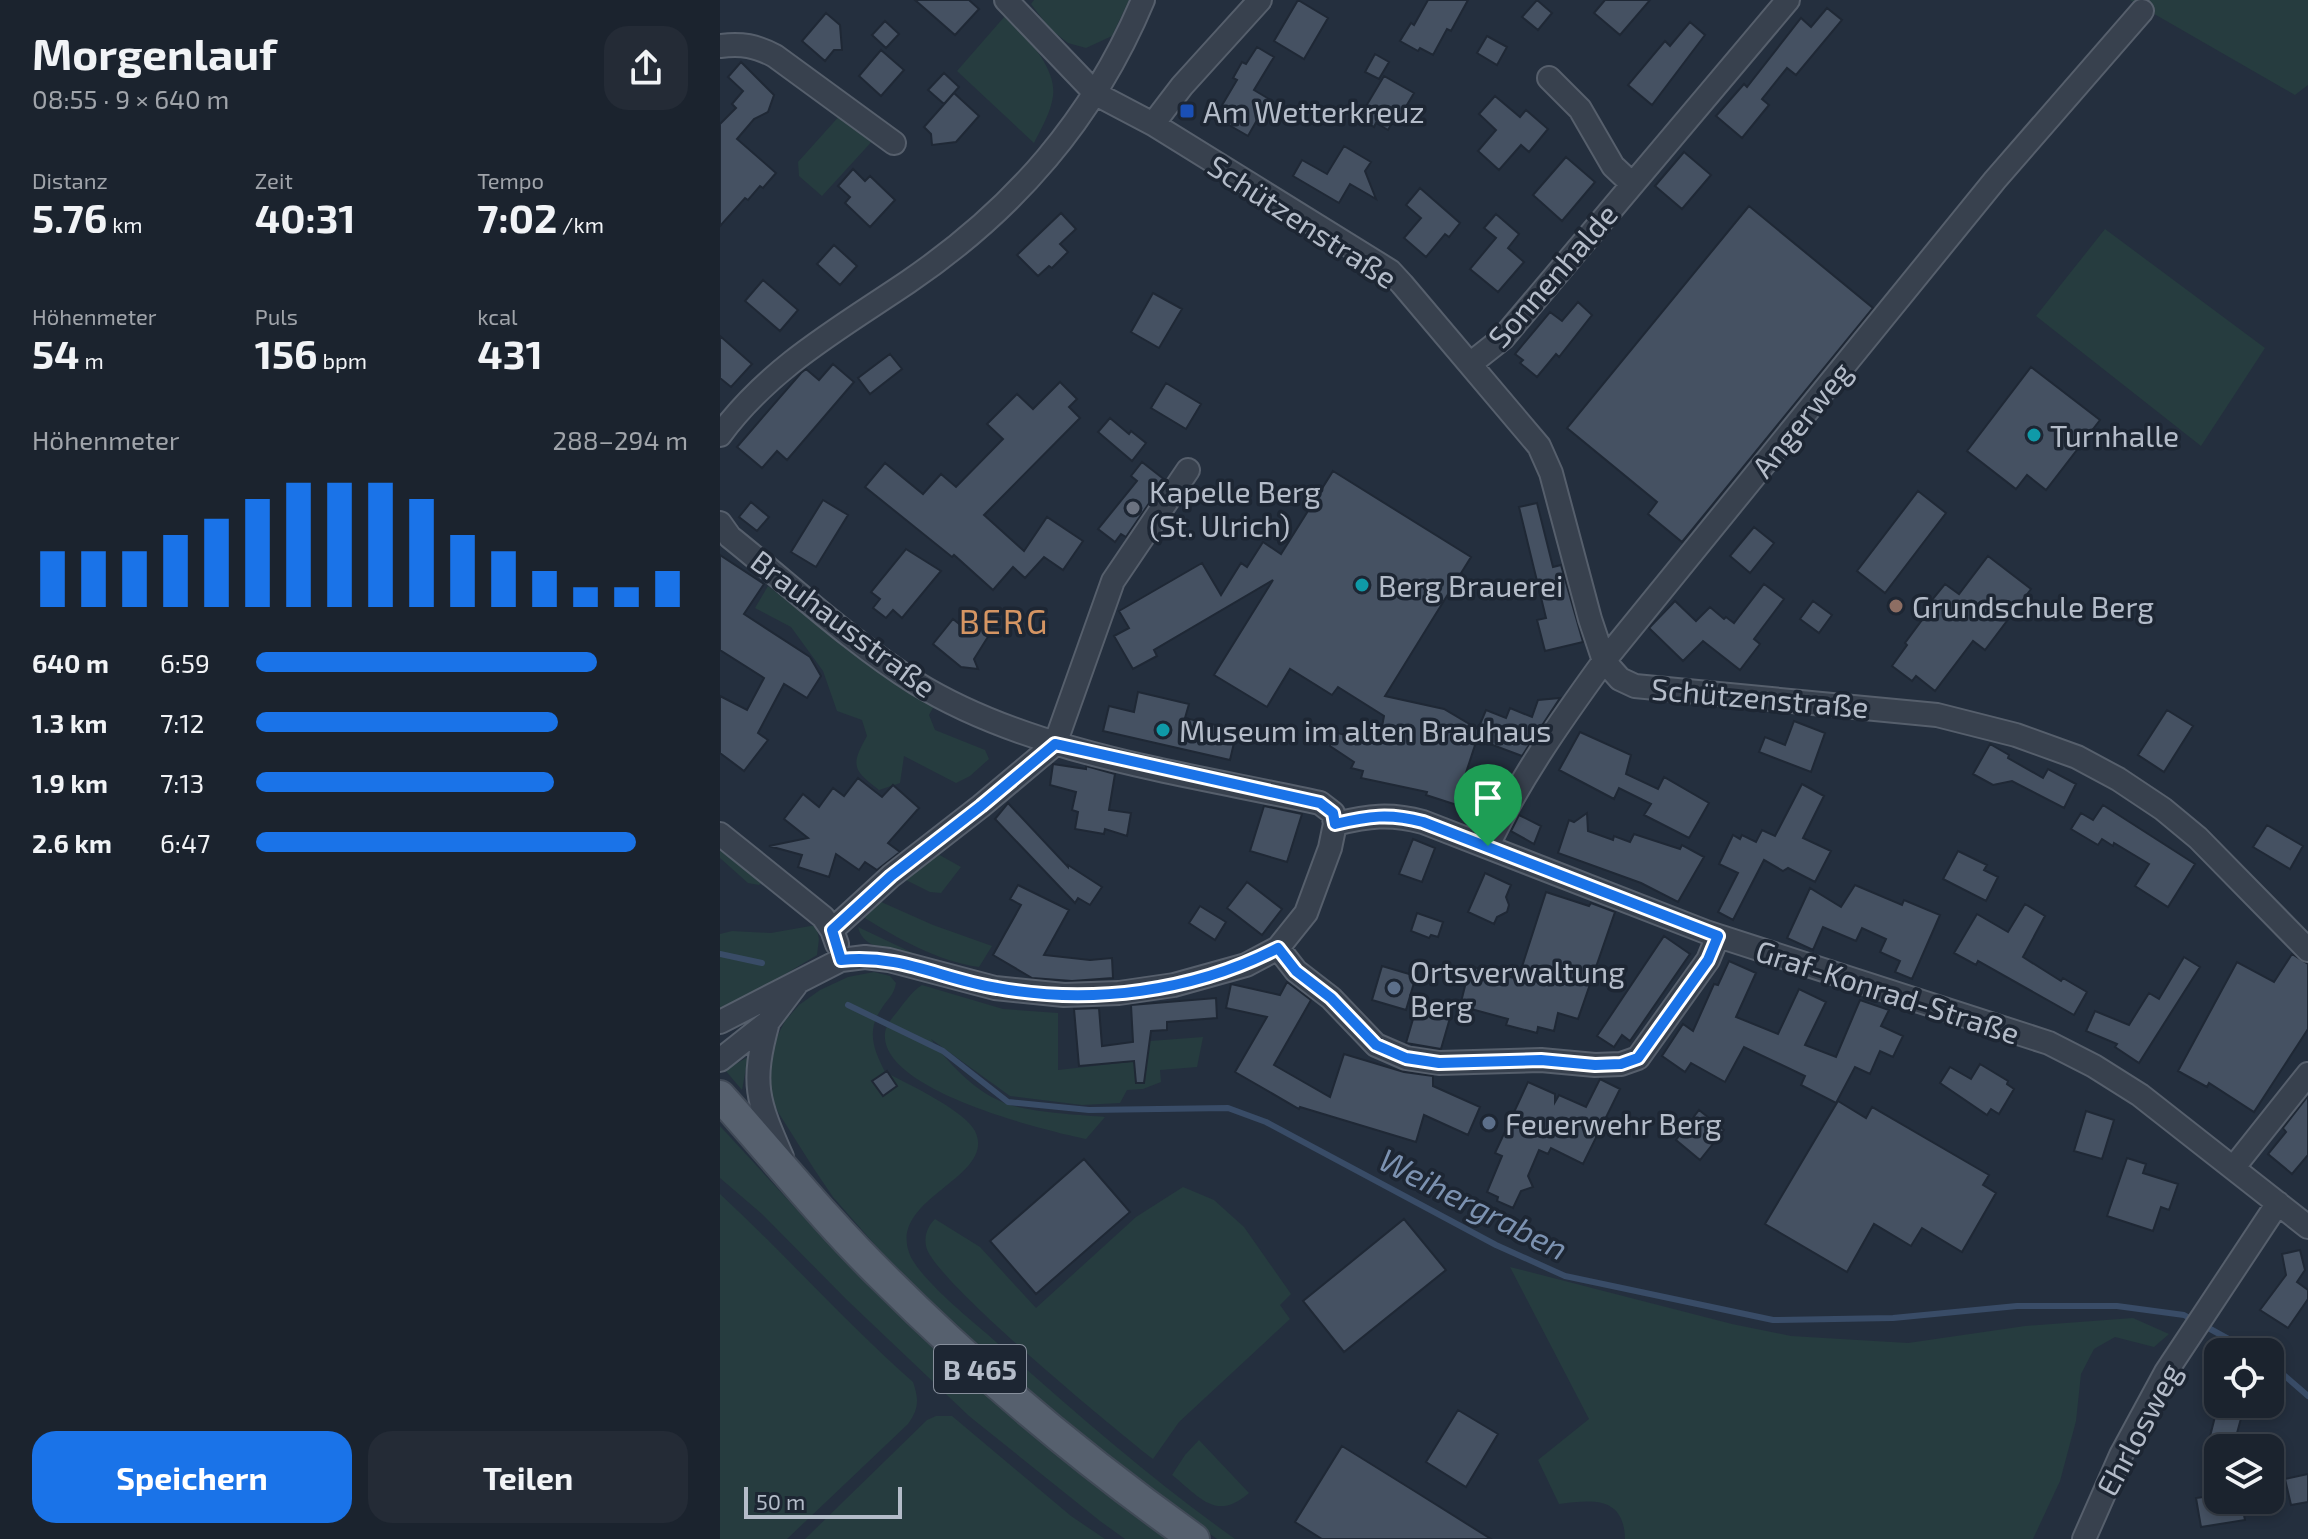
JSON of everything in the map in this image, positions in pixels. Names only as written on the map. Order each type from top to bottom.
[{"type":"main road","name":"B 465","points":[[720,1096],[881,1275],[1002,1390],[1120,1487],[1194,1539]]},
{"type":"street","name":"Schützenstraße","points":[[1006,0],[1096,94],[1153,124],[1390,271],[1528,430],[1551,473],[1604,661],[1620,679],[1635,686],[1937,715],[2016,735],[2077,757],[2163,809],[2198,838],[2308,950]]},
{"type":"street","points":[[720,435],[771,377],[954,249],[999,210],[1049,158],[1096,94],[1143,0]]},
{"type":"street","points":[[1153,124],[1182,86],[1260,0]]},
{"type":"street","name":"Sonnenhalde","points":[[1470,364],[1503,338],[1788,0]]},
{"type":"street","name":"Angerweg","points":[[1488,846],[1501,817],[1604,661],[1995,180],[2142,11]]},
{"type":"street","points":[[720,46],[755,46],[775,56],[894,143]]},
{"type":"street","name":"Sonnenhalde","points":[[1549,78],[1580,109],[1613,166],[1632,184]]},
{"type":"street","points":[[832,930],[891,876],[1055,744],[1113,581],[1188,470]]},
{"type":"street","name":"Brauhausstraße","points":[[720,523],[742,547],[916,683],[984,718],[1055,744],[1320,803],[1333,813],[1335,824]]},
{"type":"street","name":"Graf-Konrad-Straße","points":[[1335,824],[1370,815],[1401,816],[1488,846],[1718,936],[2049,1043],[2140,1095],[2308,1227]]},
{"type":"street","points":[[720,1022],[841,960],[865,957],[912,964],[995,988],[1064,995],[1119,993],[1174,985],[1246,965],[1278,948],[1306,913],[1330,848],[1335,824]]},
{"type":"street","points":[[720,834],[823,917],[832,930],[841,960]]},
{"type":"street","points":[[1278,948],[1296,971],[1331,998],[1376,1045],[1406,1058],[1439,1063],[1541,1060],[1595,1065],[1621,1064],[1638,1058],[1708,960],[1718,936]]},
{"type":"street","points":[[720,1060],[768,1022],[797,984]]},
{"type":"street","points":[[768,1022],[757,1071],[758,1093],[789,1173]]},
{"type":"street","points":[[2234,1167],[2308,1074]]},
{"type":"street","name":"Ehrlosweg","points":[[2084,1539],[2121,1455],[2166,1372],[2278,1203]]},
{"type":"green space","points":[[1034,0],[1129,0],[1112,36],[1086,48],[1068,43],[1050,29],[1031,4]]},
{"type":"green space","points":[[2130,0],[2308,0],[2308,85],[2295,95]]},
{"type":"green space","points":[[1005,16],[1038,52],[1053,85],[1050,108],[1034,143],[957,71]]},
{"type":"green space","points":[[842,113],[875,138],[822,196],[799,176],[798,162]]},
{"type":"green space","points":[[2105,229],[2265,348],[2201,446],[2036,316]]},
{"type":"green space","points":[[768,586],[880,672],[934,706],[929,715],[935,730],[985,750],[989,759],[970,776],[956,783],[904,756],[900,783],[879,790],[857,767],[858,754],[867,736],[862,720],[837,711],[823,671],[791,627],[755,608]]},
{"type":"green space","points":[[720,850],[761,883],[748,883],[720,858]]},
{"type":"green space","points":[[936,853],[961,867],[941,893],[930,892],[904,879]]},
{"type":"green space","points":[[879,901],[992,946],[979,967],[933,954],[863,917]]},
{"type":"green space","points":[[816,925],[819,939],[817,955],[720,1013],[720,934],[732,931],[771,933]]},
{"type":"green space","points":[[858,927],[915,954],[873,945],[861,935]]},
{"type":"green space","points":[[874,972],[890,976],[896,983],[873,1027],[875,1050],[885,1072],[873,1081],[883,1096],[897,1086],[889,1074],[949,1107],[975,1131],[978,1147],[971,1162],[913,1218],[907,1235],[910,1255],[915,1264],[956,1307],[1077,1413],[1235,1539],[1217,1539],[1093,1449],[970,1343],[890,1262],[833,1197],[814,1169],[771,1096],[767,1082],[776,1039],[785,1021],[799,1005],[820,990],[848,977]]},
{"type":"green space","points":[[922,985],[1003,1009],[1058,1013],[1058,1070],[1147,1060],[1150,1041],[1203,1037],[1197,1067],[1160,1070],[1161,1082],[1143,1089],[1127,1090],[1120,1103],[1082,1105],[1010,1096],[931,1039],[962,1074],[980,1090],[1000,1101],[1036,1110],[1105,1117],[1086,1139],[1002,1117],[935,1089],[908,1072],[890,1054],[885,1033],[887,1027],[908,997]]},
{"type":"green space","points":[[748,1057],[742,1090],[725,1070]]},
{"type":"green space","points":[[720,1126],[899,1313],[1172,1539],[1125,1539],[969,1416],[762,1214],[720,1178]]},
{"type":"green space","points":[[1183,1187],[1214,1200],[1244,1227],[1291,1294],[1280,1305],[1290,1319],[1179,1422],[1153,1459],[1067,1388],[959,1289],[936,1263],[926,1246],[926,1238],[935,1219],[980,1247],[1036,1308],[1136,1217]]},
{"type":"green space","points":[[720,1194],[913,1382],[916,1394],[916,1409],[908,1424],[787,1539],[720,1539]]},
{"type":"green space","points":[[1510,1267],[1732,1324],[1791,1336],[1908,1343],[2025,1326],[2133,1318],[2169,1334],[2154,1347],[2115,1337],[2094,1349],[2081,1374],[2076,1421],[2060,1481],[2033,1539],[1625,1539],[1619,1514],[1612,1508],[1594,1502],[1559,1504],[1538,1460],[1589,1419]]},
{"type":"green space","points":[[936,1416],[952,1416],[1071,1516],[1105,1539],[805,1539],[927,1420]]},
{"type":"green space","points":[[1199,1440],[1249,1493],[1227,1506],[1218,1506],[1200,1498],[1172,1475]]},
{"type":"building","points":[[915,0],[969,0],[979,9],[955,35]]},
{"type":"building","points":[[1298,0],[1328,18],[1304,59],[1274,41]]},
{"type":"building","points":[[1428,0],[1468,0],[1433,55],[1400,41],[1411,23],[1414,25]]},
{"type":"building","points":[[1537,0],[1552,13],[1538,30],[1522,17]]},
{"type":"building","points":[[1605,0],[1650,0],[1620,35],[1594,13]]},
{"type":"building","points":[[1827,8],[1842,20],[1796,75],[1787,68],[1762,99],[1769,105],[1742,138],[1716,116],[1744,84],[1747,87],[1801,18],[1811,27]]},
{"type":"building","points":[[826,13],[840,25],[842,50],[834,50],[825,61],[802,41]]},
{"type":"building","points":[[885,21],[899,34],[886,48],[872,35]]},
{"type":"building","points":[[1690,22],[1705,35],[1652,105],[1628,85],[1665,41],[1670,46]]},
{"type":"building","points":[[1487,36],[1507,47],[1497,65],[1477,53]]},
{"type":"building","points":[[1257,47],[1274,57],[1254,90],[1269,99],[1248,136],[1215,117],[1237,80],[1233,78],[1242,62],[1246,64]]},
{"type":"building","points":[[881,50],[904,70],[881,96],[859,76]]},
{"type":"building","points":[[1375,54],[1389,62],[1379,79],[1365,72]]},
{"type":"building","points":[[741,62],[774,95],[768,112],[754,119],[737,139],[776,173],[763,188],[760,186],[748,200],[745,198],[720,226],[720,124],[736,108],[732,104],[743,91],[728,77]]},
{"type":"building","points":[[944,73],[959,87],[944,104],[928,90]]},
{"type":"building","points":[[1384,76],[1414,93],[1388,130],[1376,123],[1374,127],[1359,118]]},
{"type":"building","points":[[954,93],[979,116],[956,142],[932,145],[931,134],[924,127]]},
{"type":"building","points":[[1495,96],[1520,117],[1526,110],[1548,129],[1529,152],[1521,145],[1499,170],[1478,151],[1496,130],[1479,114]]},
{"type":"building","points":[[1344,146],[1371,162],[1365,171],[1376,199],[1350,184],[1339,203],[1293,176],[1302,160],[1327,174]]},
{"type":"building","points":[[1684,152],[1711,175],[1682,209],[1655,186]]},
{"type":"building","points":[[1566,157],[1595,182],[1562,221],[1533,195]]},
{"type":"building","points":[[853,169],[865,181],[870,176],[895,200],[870,227],[845,203],[850,197],[838,186]]},
{"type":"building","points":[[1420,188],[1460,223],[1449,237],[1445,234],[1426,257],[1404,238],[1421,218],[1406,205]]},
{"type":"building","points":[[1749,206],[1873,308],[1682,542],[1648,514],[1657,502],[1567,428]]},
{"type":"building","points":[[1061,213],[1076,229],[1060,244],[1068,252],[1052,268],[1049,266],[1038,276],[1017,255]]},
{"type":"building","points":[[1496,214],[1519,234],[1508,248],[1524,262],[1498,292],[1470,269],[1496,238],[1484,228]]},
{"type":"building","points":[[834,245],[857,266],[840,285],[817,264]]},
{"type":"building","points":[[763,280],[798,310],[780,331],[745,301]]},
{"type":"building","points":[[1153,293],[1182,309],[1159,348],[1131,332]]},
{"type":"building","points":[[1578,302],[1592,315],[1559,357],[1556,354],[1537,377],[1520,363],[1523,360],[1515,354],[1550,312],[1562,321]]},
{"type":"building","points":[[720,336],[752,364],[731,387],[720,378]]},
{"type":"building","points":[[890,354],[902,369],[870,394],[858,378]]},
{"type":"building","points":[[833,364],[854,382],[787,460],[777,451],[762,468],[737,447],[801,373],[806,369],[819,380]]},
{"type":"building","name":"Turnhalle","points":[[2031,367],[2100,420],[2046,490],[2027,475],[2016,489],[1967,451]]},
{"type":"building","points":[[1060,382],[1077,399],[1069,407],[1080,418],[984,515],[1024,551],[1047,517],[1083,541],[1063,570],[1044,557],[1025,578],[1013,567],[993,590],[954,555],[952,557],[865,487],[885,463],[923,494],[941,474],[956,487],[1003,439],[987,424],[1017,394],[1033,409]]},
{"type":"building","points":[[1166,383],[1201,404],[1186,429],[1151,408]]},
{"type":"building","points":[[1110,418],[1146,443],[1132,461],[1098,432]]},
{"type":"building","name":"Kapelle Berg (St. Ulrich)","points":[[1142,462],[1165,480],[1126,537],[1121,534],[1115,542],[1098,529],[1137,481],[1131,476]]},
{"type":"building","name":"Berg Brauerei","points":[[1333,471],[1471,557],[1385,696],[1444,709],[1478,729],[1486,710],[1506,718],[1510,708],[1532,717],[1538,700],[1560,698],[1522,756],[1477,739],[1463,782],[1471,785],[1463,807],[1426,795],[1427,792],[1361,778],[1363,771],[1351,768],[1354,762],[1330,746],[1333,732],[1379,743],[1384,716],[1338,687],[1332,695],[1290,669],[1267,707],[1214,675],[1273,580],[1154,650],[1157,656],[1133,669],[1114,636],[1129,628],[1119,611],[1202,563],[1221,595],[1241,563],[1247,567],[1263,542],[1281,554]]},
{"type":"building","points":[[1918,491],[1946,513],[1885,593],[1857,571]]},
{"type":"building","points":[[823,500],[848,515],[816,567],[791,552]]},
{"type":"building","points":[[751,502],[769,517],[757,531],[739,517]]},
{"type":"building","points":[[1537,503],[1553,567],[1561,565],[1583,642],[1545,651],[1537,620],[1546,618],[1519,507]]},
{"type":"building","points":[[1754,527],[1774,543],[1750,573],[1730,556]]},
{"type":"building","points":[[906,549],[941,571],[902,618],[893,610],[886,618],[873,608],[880,599],[871,592]]},
{"type":"building","points":[[720,555],[764,584],[744,614],[810,657],[821,676],[807,698],[784,684],[758,733],[768,740],[744,771],[720,753],[720,696],[747,710],[764,678],[720,650]]},
{"type":"building","points":[[1988,556],[2031,589],[1985,650],[1973,641],[1935,691],[1916,676],[1912,681],[1892,666],[1930,609],[1927,606],[1945,584],[1959,594]]},
{"type":"building","points":[[1764,584],[1784,599],[1754,639],[1760,644],[1740,670],[1703,641],[1683,661],[1649,628],[1675,601],[1696,621],[1710,607],[1734,623]]},
{"type":"building","points":[[1813,601],[1832,615],[1819,633],[1800,619]]},
{"type":"building","points":[[971,616],[991,632],[974,659],[978,669],[961,667],[933,644],[953,619],[963,627]]},
{"type":"building","points":[[1138,692],[1189,704],[1185,718],[1237,730],[1230,760],[1103,731],[1109,706],[1134,712]]},
{"type":"building","points":[[2167,710],[2193,726],[2164,772],[2138,755]]},
{"type":"building","points":[[1794,721],[1825,733],[1811,772],[1759,752],[1765,737],[1785,745]]},
{"type":"building","points":[[1580,732],[1631,755],[1626,774],[1658,789],[1664,777],[1709,803],[1689,838],[1644,815],[1651,804],[1619,788],[1614,799],[1559,770]]},
{"type":"building","points":[[1990,744],[2043,778],[2048,769],[2076,784],[2064,808],[2012,781],[1993,785],[1973,774]]},
{"type":"building","points":[[1053,764],[1086,769],[1086,766],[1115,774],[1109,810],[1131,813],[1127,836],[1105,829],[1104,834],[1075,829],[1078,812],[1072,810],[1076,792],[1050,785]]},
{"type":"building","points":[[858,778],[882,797],[893,785],[919,808],[888,843],[900,852],[877,870],[865,862],[859,870],[836,854],[829,877],[798,867],[802,855],[769,846],[808,838],[784,819],[803,794],[819,807],[833,788],[844,796]]},
{"type":"building","points":[[1802,784],[1824,796],[1803,838],[1831,851],[1815,882],[1788,868],[1783,871],[1764,860],[1733,920],[1718,912],[1738,873],[1719,864],[1733,835],[1740,839],[1742,835],[1756,842],[1762,830],[1775,836]]},
{"type":"building","points":[[1008,803],[1068,867],[1102,887],[1090,905],[1078,898],[1075,903],[995,819]]},
{"type":"building","points":[[2103,805],[2195,864],[2168,907],[2135,886],[2149,864],[2114,843],[2113,846],[2102,839],[2098,845],[2071,829],[2081,813],[2093,820]]},
{"type":"building","points":[[1264,806],[1302,814],[1287,862],[1250,851]]},
{"type":"building","points":[[1587,813],[1588,831],[1630,842],[1634,834],[1680,849],[1682,845],[1704,857],[1678,902],[1641,883],[1558,853],[1569,820],[1574,822]]},
{"type":"building","points":[[1519,815],[1541,826],[1534,844],[1511,831]]},
{"type":"building","points":[[2267,825],[2303,846],[2290,869],[2253,847]]},
{"type":"building","points":[[1413,839],[1435,848],[1422,882],[1399,874]]},
{"type":"building","points":[[1958,851],[1987,865],[1984,870],[1998,877],[1986,901],[1943,879]]},
{"type":"building","points":[[1485,873],[1511,885],[1506,897],[1509,905],[1507,912],[1497,917],[1494,924],[1468,912]]},
{"type":"building","points":[[1247,882],[1282,909],[1262,935],[1227,908]]},
{"type":"building","points":[[1018,885],[1069,910],[1044,955],[1090,960],[1112,958],[1113,978],[1072,981],[1032,978],[993,955],[1021,905],[1010,899]]},
{"type":"building","points":[[1855,885],[1902,905],[1904,900],[1940,915],[1912,979],[1895,972],[1900,961],[1880,952],[1886,939],[1862,928],[1856,941],[1823,927],[1813,950],[1787,938],[1810,888],[1841,907]]},
{"type":"building","points":[[1546,892],[1615,912],[1578,1019],[1558,1013],[1554,1031],[1538,1027],[1537,1033],[1506,1025],[1508,1019],[1460,1006],[1470,966],[1518,979]]},
{"type":"building","points":[[2025,904],[2045,916],[2023,957],[2061,981],[2063,978],[2087,992],[2074,1015],[1978,961],[1976,965],[1954,953],[1977,914],[2008,932]]},
{"type":"building","points":[[1200,906],[1226,922],[1215,940],[1189,923]]},
{"type":"building","points":[[1417,913],[1443,922],[1438,937],[1431,935],[1429,938],[1411,931]]},
{"type":"building","points":[[1664,936],[1690,954],[1630,1041],[1622,1035],[1614,1047],[1597,1036]]},
{"type":"building","points":[[2292,954],[2308,964],[2308,1029],[2254,1112],[2209,1083],[2207,1087],[2178,1071],[2237,962],[2274,982]]},
{"type":"building","points":[[2184,957],[2200,967],[2139,1063],[2115,1047],[2117,1044],[2086,1031],[2095,1011],[2129,1025],[2149,993],[2159,999]]},
{"type":"building","points":[[1729,961],[1756,973],[1736,1017],[1778,1034],[1799,989],[1826,1002],[1805,1045],[1836,1057],[1860,1000],[1889,1010],[1881,1026],[1903,1036],[1893,1057],[1880,1051],[1870,1074],[1855,1067],[1836,1103],[1801,1085],[1805,1076],[1744,1047],[1725,1082],[1691,1063],[1685,1072],[1662,1056],[1683,1024],[1693,1031],[1714,984],[1718,985]]},
{"type":"building","name":"Ortsverwaltung Berg","points":[[1382,966],[1416,976],[1406,1010],[1372,1000]]},
{"type":"building","points":[[1287,982],[1311,1000],[1274,1065],[1330,1097],[1344,1054],[1404,1072],[1433,1076],[1433,1086],[1480,1107],[1468,1135],[1424,1115],[1416,1142],[1299,1109],[1235,1072],[1267,1017],[1226,1008],[1231,984],[1280,995]]},
{"type":"building","points":[[1216,998],[1217,1018],[1167,1022],[1167,1030],[1151,1031],[1144,1083],[1136,1083],[1134,1061],[1079,1066],[1074,1009],[1099,1008],[1102,1046],[1133,1042],[1131,1005]]},
{"type":"building","points":[[1418,1002],[1452,1011],[1441,1049],[1406,1043]]},
{"type":"building","points":[[1980,1064],[2008,1081],[2007,1084],[2014,1089],[1999,1114],[1991,1109],[1987,1115],[1940,1083],[1950,1067],[1971,1079]]},
{"type":"building","points":[[887,1071],[897,1086],[883,1096],[872,1081]]},
{"type":"building","points":[[1600,1079],[1620,1089],[1583,1164],[1551,1148],[1548,1154],[1539,1150],[1528,1176],[1533,1187],[1521,1191],[1513,1208],[1497,1201],[1498,1197],[1487,1192],[1502,1156],[1495,1153],[1528,1082],[1555,1094],[1555,1102],[1559,1095],[1586,1107]]},
{"type":"building","points":[[2308,1096],[2308,1155],[2292,1174],[2268,1154],[2286,1132],[2283,1128]]},
{"type":"building","points":[[1838,1101],[1866,1118],[1872,1107],[1989,1175],[1983,1185],[1996,1193],[1962,1252],[1922,1228],[1911,1246],[1874,1224],[1847,1272],[1765,1224]]},
{"type":"building","points":[[1699,1110],[1724,1130],[1700,1160],[1676,1140]]},
{"type":"building","points":[[2086,1111],[2114,1120],[2102,1159],[2074,1151]]},
{"type":"building","points":[[2127,1158],[2146,1164],[2143,1173],[2178,1184],[2169,1210],[2161,1207],[2153,1231],[2107,1216]]},
{"type":"building","points":[[1084,1159],[1130,1212],[1036,1294],[990,1241]]},
{"type":"building","points":[[1404,1219],[1446,1270],[1344,1352],[1303,1301]]},
{"type":"building","points":[[2300,1250],[2305,1270],[2297,1282],[2308,1290],[2308,1299],[2288,1328],[2260,1310],[2286,1275],[2282,1254]]},
{"type":"building","points":[[1458,1410],[1498,1434],[1466,1487],[1426,1462]]},
{"type":"building","points":[[2215,1418],[2241,1418],[2237,1434],[2211,1434]]},
{"type":"building","points":[[1342,1446],[1491,1539],[1322,1539],[1295,1522]]},
{"type":"building","points":[[2308,1474],[2308,1502],[2291,1505],[2285,1479]]},
{"type":"building","points":[[2204,1497],[2204,1514],[2251,1514],[2244,1515],[2245,1520],[2201,1527],[2196,1498]]},
{"type":"waterway","name":"Weihergraben","points":[[720,954],[762,963]]},
{"type":"waterway","name":"Weihergraben","points":[[848,1005],[943,1051],[1008,1102],[1089,1110],[1228,1108],[1266,1122],[1496,1245],[1565,1276],[1773,1320],[1893,1318],[2017,1306],[2117,1306],[2184,1315],[2193,1320]]},
{"type":"waterway","name":"Weihergraben","points":[[2203,1325],[2227,1338]]},
{"type":"waterway","name":"Weihergraben","points":[[2284,1375],[2308,1396]]},
{"type":"place","name":"Am Wetterkreuz","points":[[1187,111]]},
{"type":"place","name":"Turnhalle","points":[[2034,435]]},
{"type":"place","name":"Kapelle Berg (St. Ulrich)","points":[[1133,508]]},
{"type":"place","name":"Berg Brauerei","points":[[1362,585]]},
{"type":"place","name":"Grundschule Berg","points":[[1896,606]]},
{"type":"place","name":"Museum im alten Brauhaus","points":[[1163,730]]},
{"type":"place","name":"Ortsverwaltung Berg","points":[[1394,988]]},
{"type":"place","name":"Feuerwehr Berg","points":[[1489,1123]]},
{"type":"district","name":"BERG","points":[[1004,620]]},
{"type":"route","points":[[1055,744],[1320,803],[1333,813],[1335,824],[1370,815],[1401,816],[1488,846],[1718,936],[1708,960],[1638,1058],[1621,1064],[1595,1065],[1541,1060],[1439,1063],[1406,1058],[1376,1045],[1331,998],[1296,971],[1278,948],[1246,965],[1174,985],[1119,993],[1064,995],[995,988],[889,960],[865,957],[841,960],[832,930],[891,876],[1055,744]]}]
